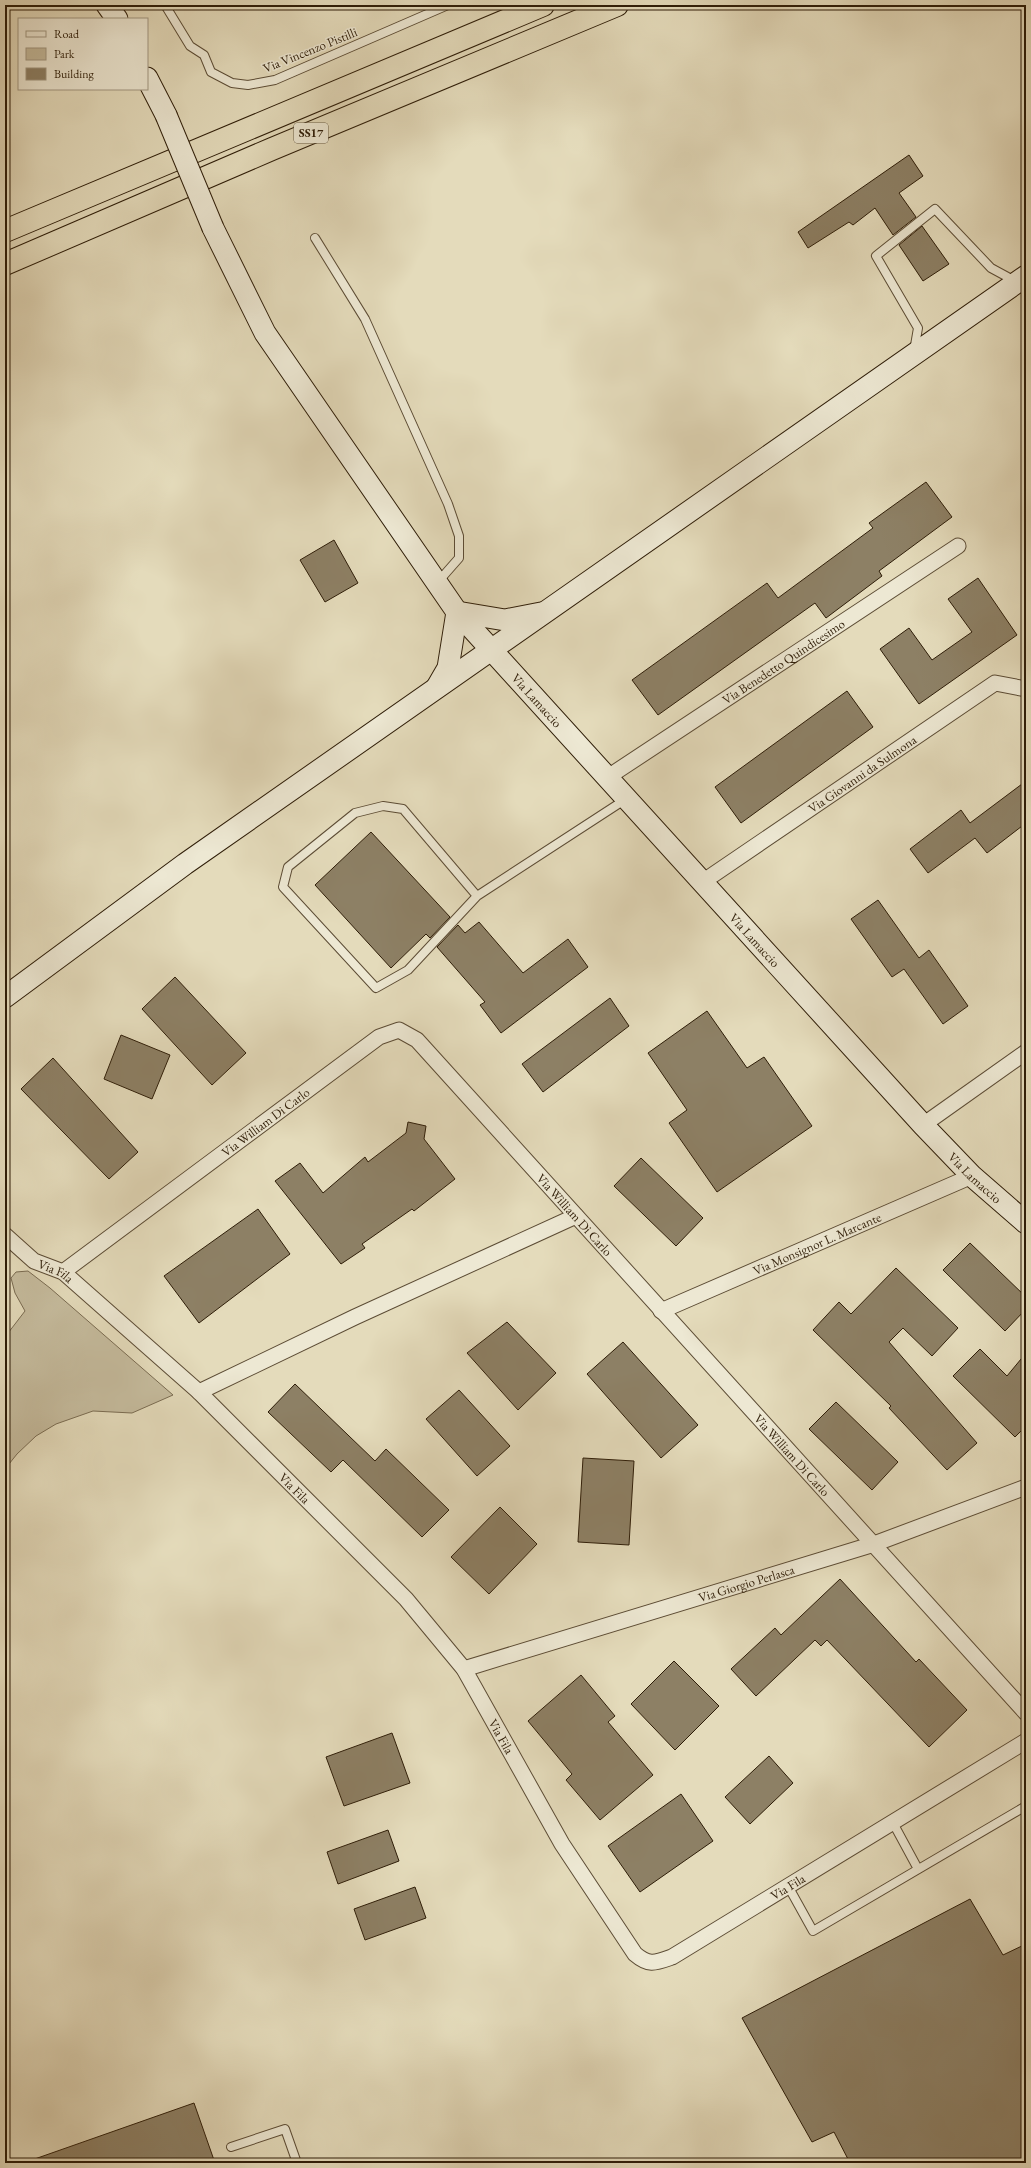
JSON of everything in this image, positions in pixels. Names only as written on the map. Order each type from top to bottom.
[{"type":"highway","name":"SS17","points":[[5,231],[543,5]]},
{"type":"highway","name":"SS17","points":[[5,264],[272,149],[618,5]]},
{"type":"street","points":[[107,5],[116,18]]},
{"type":"street","name":"Via Lamaccio","points":[[148,80],[166,115],[213,228],[265,333],[457,612],[491,651],[704,881],[923,1125],[972,1176],[1026,1224]]},
{"type":"street","points":[[5,997],[185,864],[435,691],[1022,279]]},
{"type":"street","name":"Via Benedetto Quindicesimo","points":[[608,777],[958,546]]},
{"type":"street","points":[[435,691],[448,668],[457,612],[505,620],[547,612]]},
{"type":"street","name":"Via Giovanni da Sulmona","points":[[704,881],[995,683],[1026,689]]},
{"type":"street","name":"Via William Di Carlo","points":[[63,1272],[380,1037],[399,1030],[417,1040],[1026,1713]]},
{"type":"street","points":[[923,1125],[1026,1052]]},
{"type":"street","name":"Via Monsignor L. Marcante","points":[[661,1311],[972,1176]]},
{"type":"street","points":[[199,1392],[576,1216]]},
{"type":"street","name":"Via Fila","points":[[5,1235],[34,1261],[63,1272],[199,1392],[406,1599],[464,1669],[562,1844],[635,1954],[645,1962],[657,1963],[672,1957],[892,1821],[1026,1741]]},
{"type":"street","name":"Via Giorgio Perlasca","points":[[464,1669],[874,1544],[1026,1487]]},
{"type":"lane","name":"Via Vincenzo Pistilli","points":[[165,5],[190,46],[204,55],[211,72],[232,83],[248,85],[275,80],[448,5]]},
{"type":"lane","points":[[913,356],[918,328],[876,256],[935,209],[991,268],[1022,279]]},
{"type":"lane","points":[[316,238],[365,320],[459,536],[458,558],[437,583]]},
{"type":"lane","points":[[477,896],[403,809],[383,806],[355,813],[288,867],[283,887],[376,988],[408,970],[477,896],[627,798]]},
{"type":"lane","points":[[788,1886],[813,1931],[1026,1806]]},
{"type":"lane","points":[[892,1821],[918,1869]]},
{"type":"lane","points":[[231,2147],[285,2129],[297,2163]]},
{"type":"green space","points":[[28,1271],[50,1288],[173,1395],[132,1413],[93,1411],[56,1424],[36,1436],[17,1454],[5,1469],[5,1337],[25,1311],[15,1293],[11,1278],[16,1272]]},
{"type":"building","points":[[909,155],[923,176],[899,193],[916,217],[893,235],[875,208],[853,225],[849,222],[808,248],[798,232]]},
{"type":"building","points":[[922,226],[949,264],[923,281],[899,245]]},
{"type":"building","points":[[926,482],[952,517],[879,571],[882,576],[826,618],[815,603],[658,715],[632,680],[767,583],[778,598],[873,528],[869,523]]},
{"type":"building","points":[[334,540],[358,583],[325,602],[300,560]]},
{"type":"building","points":[[978,578],[1017,635],[919,704],[880,649],[909,628],[932,660],[972,632],[948,599]]},
{"type":"building","points":[[847,691],[873,727],[741,823],[715,787]]},
{"type":"building","points":[[1026,781],[1026,823],[987,853],[975,838],[928,873],[910,849],[961,810],[970,823]]},
{"type":"building","points":[[371,832],[450,917],[430,938],[426,934],[391,968],[315,885]]},
{"type":"building","points":[[878,900],[919,958],[929,950],[968,1006],[943,1024],[904,969],[892,977],[851,919]]},
{"type":"building","points":[[479,922],[523,973],[568,939],[588,967],[501,1033],[480,1005],[485,1002],[437,947],[458,925],[465,933]]},
{"type":"building","points":[[175,977],[246,1053],[212,1085],[142,1009]]},
{"type":"building","points":[[610,998],[629,1026],[543,1092],[522,1064]]},
{"type":"building","points":[[707,1011],[747,1068],[764,1057],[812,1126],[717,1192],[669,1123],[687,1110],[648,1053]]},
{"type":"building","points":[[121,1035],[170,1055],[152,1099],[104,1079]]},
{"type":"building","points":[[53,1058],[138,1152],[109,1179],[21,1089]]},
{"type":"building","points":[[408,1122],[426,1126],[424,1139],[455,1179],[414,1211],[412,1209],[362,1244],[365,1248],[341,1264],[275,1181],[300,1163],[323,1193],[365,1157],[368,1162],[406,1133]]},
{"type":"building","points":[[641,1158],[703,1218],[676,1246],[614,1186]]},
{"type":"building","points":[[258,1209],[290,1254],[199,1323],[164,1276]]},
{"type":"building","points":[[970,1243],[1026,1297],[1026,1309],[1005,1331],[943,1270]]},
{"type":"building","points":[[896,1268],[958,1328],[932,1356],[903,1328],[889,1342],[977,1443],[947,1470],[889,1408],[891,1406],[813,1330],[839,1302],[851,1314]]},
{"type":"building","points":[[507,1322],[556,1373],[518,1410],[467,1353]]},
{"type":"building","points":[[623,1342],[698,1425],[661,1458],[587,1374]]},
{"type":"building","points":[[980,1349],[1007,1376],[1026,1353],[1026,1426],[1015,1437],[953,1376]]},
{"type":"building","points":[[295,1384],[375,1461],[386,1449],[449,1510],[422,1537],[343,1460],[331,1472],[268,1412]]},
{"type":"building","points":[[459,1390],[510,1446],[477,1476],[426,1419]]},
{"type":"building","points":[[836,1402],[898,1462],[872,1490],[809,1429]]},
{"type":"building","points":[[583,1458],[634,1461],[629,1545],[578,1542]]},
{"type":"building","points":[[500,1507],[537,1544],[489,1594],[451,1557]]},
{"type":"building","points":[[840,1579],[916,1662],[919,1659],[967,1710],[929,1747],[827,1640],[821,1646],[815,1640],[756,1696],[731,1669],[775,1628],[781,1635]]},
{"type":"building","points":[[674,1661],[719,1706],[675,1750],[631,1704]]},
{"type":"building","points":[[581,1675],[615,1716],[608,1722],[653,1775],[600,1820],[566,1780],[572,1774],[528,1721]]},
{"type":"building","points":[[392,1733],[410,1783],[344,1806],[326,1757]]},
{"type":"building","points":[[769,1756],[793,1783],[750,1824],[725,1797]]},
{"type":"building","points":[[681,1794],[713,1841],[640,1892],[608,1846]]},
{"type":"building","points":[[388,1830],[399,1861],[338,1884],[327,1852]]},
{"type":"building","points":[[415,1887],[426,1918],[365,1940],[354,1909]]},
{"type":"building","points":[[970,1899],[1003,1955],[1026,1944],[1026,2163],[850,2163],[834,2132],[812,2142],[742,2018]]},
{"type":"building","points":[[194,2103],[215,2163],[30,2163],[29,2161]]}]
